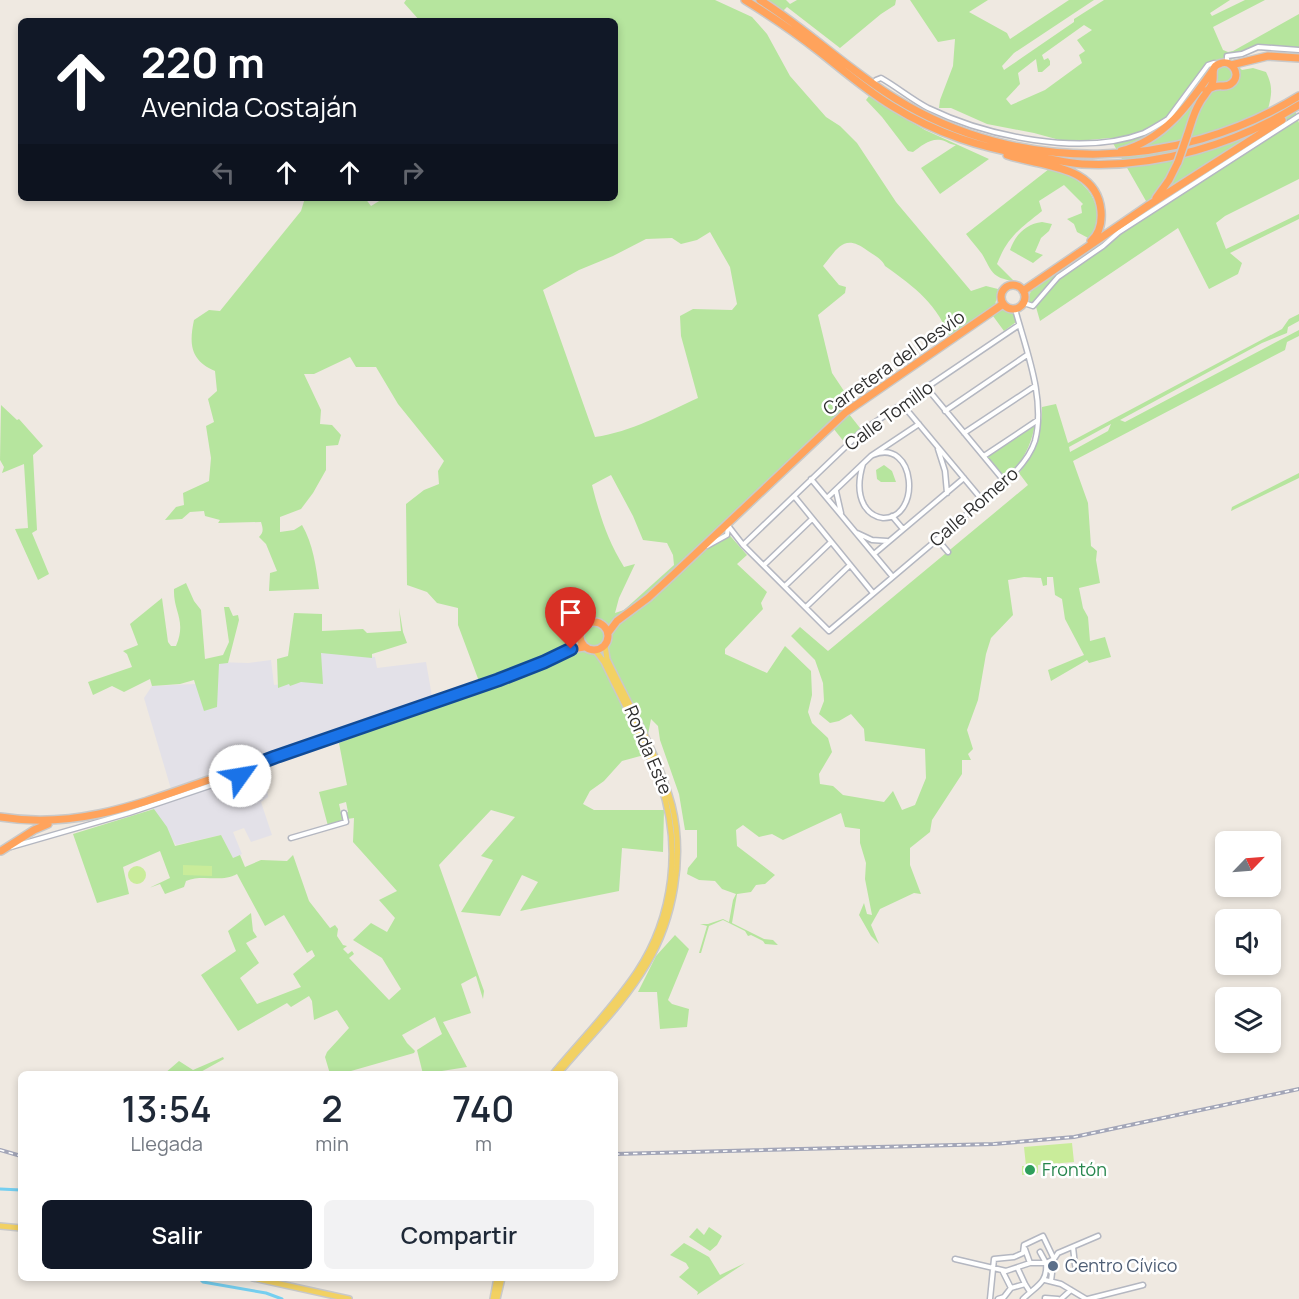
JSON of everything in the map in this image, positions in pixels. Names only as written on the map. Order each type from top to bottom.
[{"type":"highway","points":[[745,0],[789,28],[893,107],[943,132],[1009,156],[1076,174],[1084,180],[1094,190],[1100,208],[1101,223],[1093,240],[1070,258]]},
{"type":"highway","points":[[760,0],[881,89],[935,119],[966,133],[1050,153],[1089,155],[1145,152],[1196,142],[1249,123],[1299,96]]},
{"type":"highway","points":[[1089,155],[1122,151],[1139,146],[1152,138],[1177,117],[1215,67],[1268,56],[1299,58]]},
{"type":"highway","points":[[1216,82],[1226,86],[1233,82],[1236,71],[1229,64]]},
{"type":"highway","points":[[1215,67],[1216,82]]},
{"type":"highway","points":[[1149,205],[1165,186],[1178,162],[1196,111],[1206,91],[1216,82]]},
{"type":"highway","points":[[997,150],[1082,164],[1150,160],[1226,141],[1299,107]]},
{"type":"highway","points":[[1023,291],[1299,107]]},
{"type":"highway","points":[[1008,286],[1017,286],[1023,291],[1024,303],[1015,309],[1009,309],[1000,298],[1008,286]]},
{"type":"highway","name":"Carretera del Desvío","points":[[608,633],[617,621],[648,598],[727,526],[846,412],[1003,304]]},
{"type":"highway","name":"Carretera del Desvío","points":[[602,625],[617,621]]},
{"type":"highway","points":[[249,767],[527,670],[571,649],[584,647],[595,650],[605,645],[608,633],[602,625],[595,622],[587,624],[581,630],[580,638],[584,647]]},
{"type":"highway","points":[[571,649],[580,638]]},
{"type":"highway","points":[[237,774],[236,765],[240,762],[245,762],[249,767]]},
{"type":"highway","points":[[0,817],[36,821],[102,818],[237,774],[247,775],[249,767]]},
{"type":"highway","points":[[0,813],[58,821]]},
{"type":"highway","points":[[0,851],[34,830],[58,821]]},
{"type":"main road","name":"Ronda Este","points":[[561,1071],[630,991],[647,964],[669,912],[676,872],[676,834],[669,798],[656,762],[607,659],[605,645]]},
{"type":"main road","name":"Ronda Este","points":[[556,1071],[626,988],[643,963],[664,912],[672,871],[668,809],[660,782],[604,662],[595,650]]},
{"type":"main road","points":[[0,1226],[18,1228]]},
{"type":"main road","points":[[267,1281],[349,1299]]},
{"type":"main road","points":[[495,1299],[497,1281]]},
{"type":"main road","points":[[495,1299],[501,1281]]},
{"type":"street","points":[[1229,64],[1227,56],[1242,54],[1258,48],[1299,50]]},
{"type":"street","points":[[876,80],[881,78],[927,107],[986,129],[1029,139],[1094,142],[1145,132],[1168,119],[1208,66],[1214,63],[1215,67]]},
{"type":"street","points":[[1024,303],[1033,306],[1058,277],[1119,232],[1299,116]]},
{"type":"street","name":"Calle Romero","points":[[806,607],[830,631],[1021,466],[1034,443],[1038,403],[1015,309]]},
{"type":"street","name":"Calle Tomillo","points":[[743,545],[862,430],[1020,325]]},
{"type":"street","points":[[945,411],[1027,355]]},
{"type":"street","points":[[964,433],[1035,386]]},
{"type":"street","points":[[926,387],[1005,482]]},
{"type":"street","points":[[902,404],[983,501]]},
{"type":"street","points":[[984,456],[1038,419]]},
{"type":"street","points":[[827,498],[873,455],[919,424]]},
{"type":"street","points":[[937,446],[943,463],[946,493]]},
{"type":"street","points":[[863,464],[859,483],[863,503],[869,512],[878,517],[892,516],[902,508],[907,498],[909,484],[907,471],[894,455],[882,452],[873,455]]},
{"type":"street","points":[[874,554],[964,478]]},
{"type":"street","points":[[811,479],[892,576]]},
{"type":"street","points":[[836,490],[843,518]]},
{"type":"street","points":[[794,496],[873,593]]},
{"type":"street","points":[[892,516],[903,529]]},
{"type":"street","points":[[764,565],[812,519]]},
{"type":"street","points":[[727,526],[743,545],[806,607],[850,565]]},
{"type":"street","points":[[854,531],[872,540],[888,541]]},
{"type":"street","points":[[937,539],[948,552]]},
{"type":"street","points":[[785,586],[831,542]]},
{"type":"street","points":[[291,838],[346,822],[344,813]]},
{"type":"street","points":[[0,851],[102,818]]},
{"type":"street","points":[[1023,1246],[1043,1236],[1054,1259]]},
{"type":"street","points":[[955,1259],[1002,1271],[1018,1269],[1030,1263],[1046,1263],[1054,1259],[1058,1253],[1098,1236]]},
{"type":"street","points":[[1023,1246],[1030,1263]]},
{"type":"street","points":[[990,1299],[994,1259],[1014,1257],[1023,1253],[1023,1246]]},
{"type":"street","points":[[1072,1247],[1075,1264]]},
{"type":"street","points":[[1040,1252],[1052,1274],[1053,1282]]},
{"type":"street","points":[[1023,1299],[1044,1281],[1047,1274],[1046,1263]]},
{"type":"street","points":[[1018,1269],[1030,1292]]},
{"type":"street","points":[[1002,1271],[1011,1288]]},
{"type":"street","points":[[1044,1281],[1053,1282],[1087,1299],[1143,1285]]},
{"type":"street","points":[[998,1299],[1011,1288],[1024,1284]]},
{"type":"street","points":[[1045,1298],[1057,1299],[1071,1290]]},
{"type":"shaded area","points":[[317,651],[375,657],[377,668],[426,662],[434,708],[380,734],[307,750],[261,767],[268,797],[261,802],[272,835],[251,842],[244,828],[233,832],[242,854],[233,859],[221,835],[176,845],[151,810],[146,797],[171,789],[144,698],[152,686],[215,683],[217,662],[248,663],[271,660],[274,685],[319,680]]},
{"type":"green space","points":[[406,0],[715,0],[752,17],[767,34],[790,76],[826,117],[840,126],[857,143],[896,202],[971,291],[986,286],[998,289],[995,306],[951,340],[932,307],[885,266],[878,257],[853,243],[842,245],[823,266],[839,285],[846,287],[845,293],[818,315],[832,373],[854,406],[725,530],[747,555],[737,564],[767,592],[761,603],[763,609],[725,649],[725,654],[767,673],[785,646],[811,671],[812,695],[808,712],[812,723],[828,738],[832,752],[819,774],[820,784],[833,786],[843,795],[884,802],[893,791],[902,810],[915,805],[926,778],[925,749],[865,741],[864,729],[851,714],[830,723],[819,714],[824,701],[823,683],[815,660],[791,636],[800,627],[828,651],[1028,485],[1019,473],[1037,442],[1042,407],[1056,404],[1068,443],[1282,329],[1289,319],[1299,314],[1299,321],[1288,327],[1287,333],[1262,343],[1120,420],[1125,422],[1299,330],[1299,336],[1287,342],[1285,350],[1073,461],[1088,503],[1091,546],[1097,551],[1096,560],[1100,583],[1079,588],[1083,608],[1088,617],[1090,641],[1105,637],[1111,657],[1089,663],[1087,660],[1051,681],[1048,670],[1084,655],[1065,619],[1062,599],[1055,595],[1053,577],[1047,577],[1047,585],[1043,586],[1041,578],[1024,577],[1008,580],[1013,615],[991,638],[986,654],[978,700],[967,730],[973,749],[968,754],[971,760],[962,760],[962,774],[932,820],[930,832],[910,848],[910,865],[921,894],[914,893],[880,909],[871,925],[879,944],[871,936],[859,915],[864,903],[867,914],[872,915],[865,879],[866,863],[860,843],[860,829],[845,827],[841,813],[783,840],[772,834],[759,837],[743,825],[736,830],[737,846],[775,875],[765,884],[756,885],[751,892],[737,894],[732,923],[764,939],[773,940],[778,945],[765,944],[723,920],[709,926],[701,953],[699,953],[707,926],[700,924],[723,919],[729,922],[736,894],[722,889],[715,881],[699,880],[687,874],[688,868],[697,857],[697,830],[685,830],[679,794],[660,740],[658,726],[651,719],[644,755],[622,761],[604,781],[590,791],[583,804],[594,810],[664,810],[663,852],[622,848],[619,891],[520,911],[538,882],[522,875],[500,916],[461,912],[493,860],[481,856],[515,817],[491,810],[439,865],[484,991],[483,999],[476,976],[461,984],[471,1013],[443,1022],[467,1067],[422,1071],[417,1050],[442,1034],[435,1017],[402,1035],[415,1051],[414,1053],[351,1071],[329,1071],[325,1057],[327,1052],[349,1028],[337,1010],[314,1020],[312,1001],[309,996],[291,1007],[287,1003],[238,1031],[201,975],[236,951],[228,931],[251,913],[253,931],[257,937],[246,943],[259,963],[240,978],[257,1004],[301,987],[293,974],[315,956],[312,950],[307,953],[284,915],[265,926],[237,874],[225,878],[192,879],[186,881],[184,887],[165,894],[160,884],[149,888],[170,878],[160,851],[123,867],[129,894],[97,903],[73,834],[154,809],[167,827],[175,846],[221,835],[233,858],[240,855],[245,867],[261,860],[287,861],[293,855],[309,901],[330,928],[335,925],[338,929],[337,936],[343,945],[347,946],[343,949],[348,954],[352,951],[354,954],[349,958],[389,1000],[401,989],[382,958],[353,940],[371,923],[387,932],[395,918],[379,900],[397,891],[353,842],[354,818],[347,819],[346,802],[339,804],[343,822],[328,826],[319,792],[347,785],[339,743],[530,668],[480,684],[458,625],[458,608],[437,603],[427,592],[407,585],[406,504],[424,490],[439,484],[438,471],[444,461],[398,404],[376,367],[356,367],[350,357],[314,374],[304,374],[321,410],[320,424],[332,425],[341,435],[338,445],[326,446],[326,470],[313,493],[301,509],[280,517],[280,532],[294,530],[302,525],[306,532],[319,589],[269,591],[270,573],[277,571],[266,544],[259,537],[263,530],[261,522],[218,523],[220,520],[205,516],[204,511],[190,512],[182,519],[165,520],[176,507],[184,505],[183,493],[209,481],[211,458],[206,426],[214,422],[208,399],[217,391],[215,371],[200,362],[193,350],[194,320],[209,310],[220,311],[301,211],[304,201],[367,201],[371,206],[379,201],[618,201],[618,18],[417,18],[404,3]],"holes":[[[710,232],[730,267],[737,304],[732,310],[693,309],[680,316],[681,336],[698,398],[635,426],[595,437],[543,290],[579,270],[646,239],[672,238],[681,244],[697,240]],[[1111,424],[1108,431],[1070,452],[1069,447]],[[611,475],[643,540],[667,543],[673,555],[674,565],[624,610],[615,613],[619,598],[635,564],[624,567],[618,557],[605,527],[592,485]]]},
{"type":"green space","points":[[768,0],[786,0],[790,4],[797,0],[896,0],[895,5],[840,48],[787,7],[783,11]]},
{"type":"green space","points":[[910,0],[988,0],[969,12],[1007,33],[1010,39],[1069,0],[1094,0],[1014,53],[1002,66],[1004,70],[1104,0],[1230,0],[1210,13],[1212,16],[1245,0],[1265,0],[1213,27],[1223,50],[1228,52],[1299,14],[1299,53],[1259,50],[1231,59],[1242,70],[1253,68],[1266,72],[1271,90],[1268,109],[1294,107],[1299,123],[1299,179],[1225,216],[1216,223],[1226,249],[1299,214],[1299,219],[1230,253],[1242,263],[1238,274],[1209,289],[1178,228],[1040,321],[1036,307],[1028,301],[1031,290],[1150,208],[1110,138],[1067,142],[987,124],[951,108],[939,108],[953,66],[955,39],[938,42]],"holes":[[[1084,25],[1092,30],[1077,40],[1085,51],[1079,55],[1082,63],[1045,90],[1011,105],[1006,99],[1020,84],[1018,73],[1036,59],[1038,72],[1042,72],[1050,65],[1048,58],[1044,60],[1042,55]]]},
{"type":"green space","points":[[869,96],[925,130],[989,159],[940,194],[921,168],[956,145],[933,140],[913,152],[908,151],[866,100]]},
{"type":"green space","points":[[1049,169],[1066,174],[1084,186],[1095,202],[1097,220],[1095,230],[1090,239],[1077,232],[1074,224],[1067,219],[1082,213],[1083,204],[1064,185],[1039,201],[1042,211],[1015,234],[1006,246],[997,264],[1014,281],[996,276],[966,234]]},
{"type":"green space","points":[[1042,222],[1052,224],[1049,231],[1041,238],[1035,252],[1043,255],[1033,263],[1010,250],[1022,231]]},
{"type":"green space","points":[[1003,309],[1014,313],[1016,322],[1004,331],[993,316]]},
{"type":"green space","points":[[1,405],[17,420],[19,419],[43,446],[33,455],[37,530],[32,533],[49,574],[38,580],[15,529],[28,528],[24,464],[2,473],[4,467],[0,460]]},
{"type":"green space","points":[[849,414],[860,428],[845,443],[833,428]]},
{"type":"green space","points":[[1035,423],[1025,454],[1005,478],[986,456]]},
{"type":"green space","points":[[884,465],[892,471],[896,482],[881,482],[877,479],[876,470]]},
{"type":"green space","points":[[1299,473],[1299,478],[1231,511],[1232,507]]},
{"type":"green space","points":[[186,583],[201,610],[205,659],[223,655],[229,642],[224,607],[229,607],[233,616],[238,615],[239,620],[228,663],[219,664],[217,707],[204,711],[194,680],[180,684],[152,686],[150,679],[124,692],[112,686],[93,695],[88,682],[132,667],[127,654],[123,651],[138,645],[130,624],[162,598],[168,642],[171,646],[176,646],[180,623],[174,589]]},
{"type":"green space","points":[[399,608],[407,643],[372,654],[372,658],[321,653],[323,684],[301,682],[278,688],[277,659],[288,656],[294,613],[322,614],[322,631],[363,629],[367,633],[401,631]]},
{"type":"green space","points":[[183,865],[212,866],[212,876],[183,875]]},
{"type":"green space","points":[[137,866],[143,869],[146,875],[143,881],[137,884],[131,881],[128,875],[131,869]]},
{"type":"green space","points":[[675,935],[689,949],[668,1000],[672,1004],[689,1009],[687,1027],[660,1029],[657,992],[638,992],[656,956]]},
{"type":"green space","points":[[223,1057],[224,1059],[202,1071],[167,1071],[179,1061],[193,1070]]},
{"type":"green space","points":[[1072,1143],[1074,1162],[1038,1165],[1038,1173],[1022,1175],[1022,1166],[1026,1166],[1024,1147]]},
{"type":"green space","points":[[709,1227],[722,1236],[710,1251],[689,1237],[697,1228],[704,1235]]},
{"type":"green space","points":[[684,1243],[709,1257],[720,1275],[745,1263],[697,1295],[698,1292],[679,1277],[689,1268],[686,1263],[670,1255]]},
{"type":"waterway","points":[[0,1189],[18,1190]]},
{"type":"waterway","points":[[202,1281],[266,1293],[282,1299]]},
{"type":"railway","points":[[618,1154],[994,1144],[1074,1137],[1299,1089]]},
{"type":"railway","points":[[0,1150],[18,1155]]},
{"type":"place","name":"Frontón","points":[[1030,1170]]},
{"type":"place","name":"Centro Cívico","points":[[1053,1266]]},
{"type":"route","points":[[240,776],[247,775],[249,767],[275,757],[498,680],[571,649]]}]
